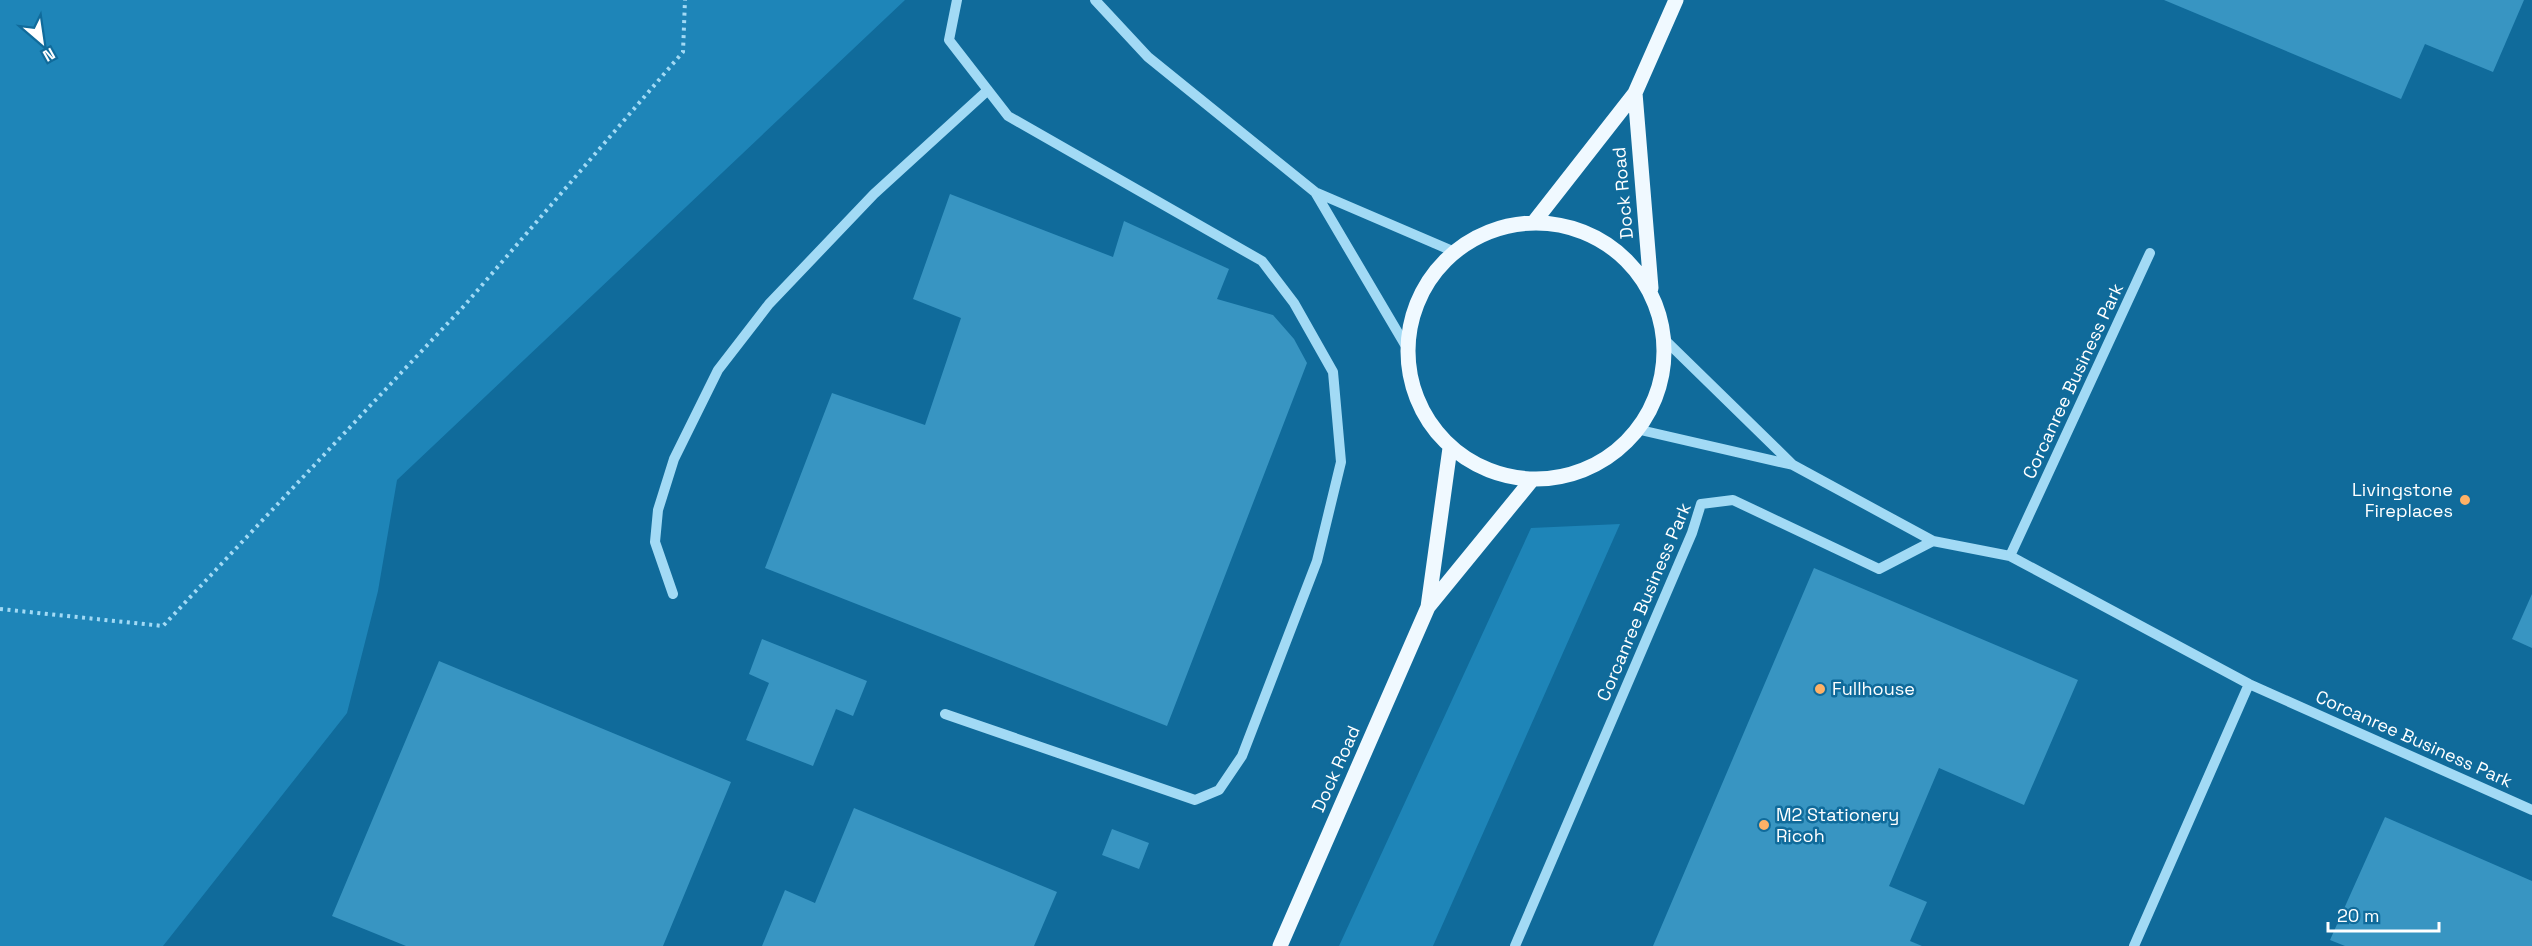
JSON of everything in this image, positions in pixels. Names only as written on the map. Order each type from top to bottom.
[{"type":"main road","name":"Dock Road","points":[[1534,222],[1635,93],[1676,0]]},
{"type":"main road","name":"Dock Road","points":[[1635,93],[1651,290]]},
{"type":"main road","points":[[1534,222],[1571,227],[1603,239],[1630,261],[1651,290],[1659,309],[1664,339],[1659,386],[1650,409],[1636,429],[1617,448],[1590,465],[1562,477],[1531,481],[1513,480],[1489,472],[1450,448],[1430,426],[1416,402],[1409,376],[1407,348],[1420,295],[1455,252],[1492,231],[1534,222]]},
{"type":"main road","name":"Dock Road","points":[[1428,607],[1450,448]]},
{"type":"main road","name":"Dock Road","points":[[1280,946],[1428,607],[1531,481]]},
{"type":"street","points":[[945,714],[1195,800],[1220,790],[1242,756],[1317,561],[1341,462],[1333,372],[1294,303],[1262,261],[1008,116],[949,40],[957,0]]},
{"type":"street","points":[[1095,0],[1148,57],[1315,192],[1455,252]]},
{"type":"street","points":[[673,594],[655,542],[658,510],[674,459],[718,370],[769,304],[874,194],[988,90]]},
{"type":"street","points":[[1315,192],[1407,348]]},
{"type":"street","name":"Corcanree Business Park","points":[[2010,556],[2150,253]]},
{"type":"street","points":[[1664,339],[1793,465]]},
{"type":"street","points":[[1636,429],[1793,465]]},
{"type":"street","name":"Corcanree Business Park","points":[[1793,465],[1933,541],[2010,556],[2249,684],[2532,810]]},
{"type":"street","name":"Corcanree Business Park","points":[[1515,946],[1692,533],[1701,504],[1733,500],[1879,569],[1933,541]]},
{"type":"street","points":[[2134,946],[2249,684]]},
{"type":"path","points":[[0,609],[163,626],[464,306],[683,52],[685,0]]},
{"type":"shaded area","points":[[0,0],[905,0],[397,480],[378,591],[347,713],[163,946],[0,946]]},
{"type":"shaded area","points":[[1620,524],[1433,946],[1339,946],[1531,528]]},
{"type":"building","points":[[2164,0],[2524,0],[2493,72],[2425,44],[2401,99]]},
{"type":"building","points":[[950,194],[1113,257],[1124,221],[1229,269],[1217,299],[1273,315],[1294,339],[1307,363],[1167,726],[765,568],[832,393],[925,425],[961,318],[913,299]]},
{"type":"building","points":[[1814,568],[2078,680],[2024,805],[1939,768],[1889,886],[1927,902],[1910,941],[1922,946],[1653,946]]},
{"type":"building","points":[[2532,594],[2532,648],[2512,639]]},
{"type":"building","points":[[762,639],[867,681],[853,716],[836,709],[813,766],[746,740],[769,683],[749,674]]},
{"type":"building","points":[[439,661],[731,782],[663,946],[406,946],[332,916]]},
{"type":"building","points":[[854,808],[1057,892],[1034,946],[762,946],[785,890],[815,903]]},
{"type":"building","points":[[2385,817],[2532,881],[2532,946],[2345,946],[2330,940]]},
{"type":"building","points":[[1112,829],[1149,843],[1139,869],[1102,855]]},
{"type":"place","name":"Livingstone Fireplaces","points":[[2465,500]]},
{"type":"place","name":"Fullhouse","points":[[1820,689]]},
{"type":"place","name":"M2 Stationery Ricoh","points":[[1764,825]]}]
